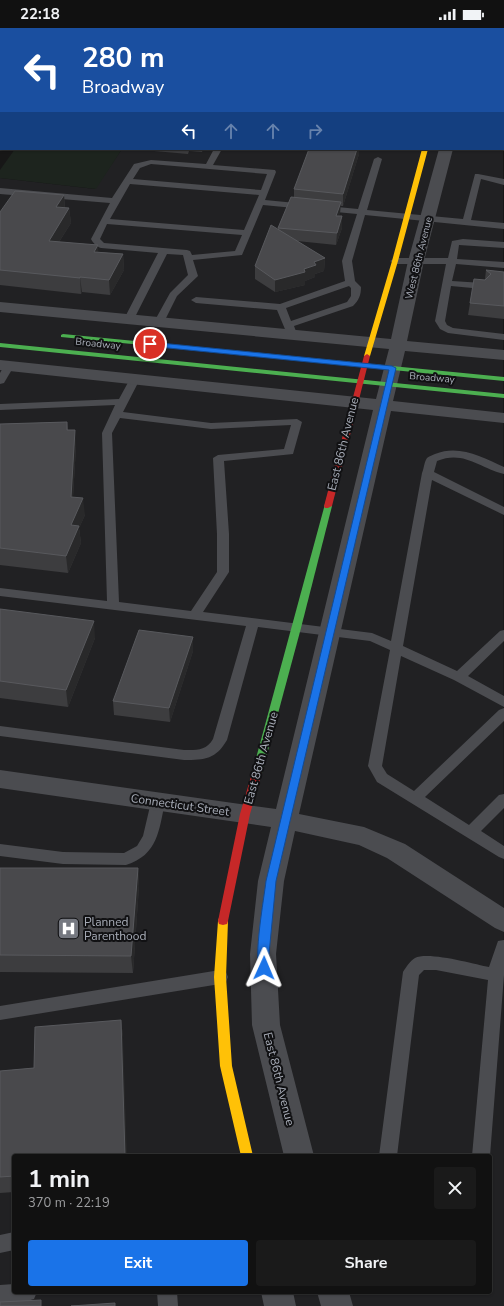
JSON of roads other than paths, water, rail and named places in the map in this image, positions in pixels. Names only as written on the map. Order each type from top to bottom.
[{"type":"street","name":"West 86th Avenue","points":[[364,366],[395,261],[425,150]]},
{"type":"street","name":"West 86th Avenue","points":[[388,386],[416,262],[429,218],[446,150]]},
{"type":"street","points":[[0,307],[159,322],[290,330],[370,342],[504,356]]},
{"type":"street","name":"Broadway","points":[[52,335],[364,366],[388,386],[504,379]]},
{"type":"street","name":"Broadway","points":[[0,345],[388,386],[504,396]]},
{"type":"street","name":"East 86th Avenue","points":[[246,1154],[226,1066],[220,977],[224,912],[245,814],[297,628],[364,366]]},
{"type":"street","points":[[3,371],[135,379],[354,402],[388,386],[504,418]]},
{"type":"street","name":"East 86th Avenue","points":[[298,1154],[266,1025],[263,954],[271,881],[388,386]]},
{"type":"street","name":"Connecticut Street","points":[[0,779],[286,820],[364,837],[396,851],[501,914]]},
{"type":"street","points":[[277,1294],[280,1306]]},
{"type":"street","points":[[334,1294],[337,1306]]},
{"type":"lane","points":[[208,167],[217,150]]},
{"type":"lane","points":[[281,307],[290,330],[350,304],[354,300],[356,287],[350,282],[347,261],[378,159]]},
{"type":"lane","points":[[159,322],[173,295],[193,276],[186,253],[101,245],[95,238],[115,201],[137,166],[151,162],[272,172],[239,253],[188,258]]},
{"type":"lane","points":[[466,223],[478,176],[504,182]]},
{"type":"lane","points":[[128,181],[264,193]]},
{"type":"lane","points":[[0,191],[115,201]]},
{"type":"lane","points":[[260,202],[504,226]]},
{"type":"lane","points":[[104,221],[247,233]]},
{"type":"lane","points":[[504,245],[464,242],[455,243],[440,321],[443,327],[451,332],[504,337]]},
{"type":"lane","points":[[129,319],[164,251]]},
{"type":"lane","points":[[395,261],[451,261],[504,265]]},
{"type":"lane","points":[[196,300],[281,307],[350,282]]},
{"type":"lane","points":[[448,283],[483,286]]},
{"type":"lane","points":[[113,606],[107,434],[135,379]]},
{"type":"lane","points":[[0,407],[122,402]]},
{"type":"lane","points":[[116,414],[211,426],[297,422],[289,452],[218,458],[223,534],[223,572],[195,616]]},
{"type":"lane","points":[[504,471],[463,454],[454,452],[441,454],[432,459],[428,473],[375,766],[382,778],[504,853]]},
{"type":"lane","points":[[428,473],[504,512]]},
{"type":"lane","points":[[0,592],[372,637],[459,676],[504,702]]},
{"type":"lane","points":[[0,731],[184,755],[203,756],[214,749],[220,740],[253,622]]},
{"type":"lane","points":[[459,676],[504,634]]},
{"type":"lane","points":[[415,798],[504,713]]},
{"type":"lane","points":[[471,832],[504,799]]},
{"type":"lane","points":[[0,850],[63,858],[126,859],[142,850],[150,836],[158,802]]},
{"type":"lane","points":[[481,1154],[496,975],[497,966],[504,946]]},
{"type":"lane","points":[[388,1154],[411,972],[421,963],[436,963],[496,975]]},
{"type":"lane","points":[[0,1013],[220,977]]},
{"type":"lane","points":[[0,1244],[12,1241]]},
{"type":"lane","points":[[0,1295],[12,1294]]},
{"type":"lane","points":[[167,1294],[168,1306]]},
{"type":"place","name":"Planned Parenthood","points":[[68,929]]}]
